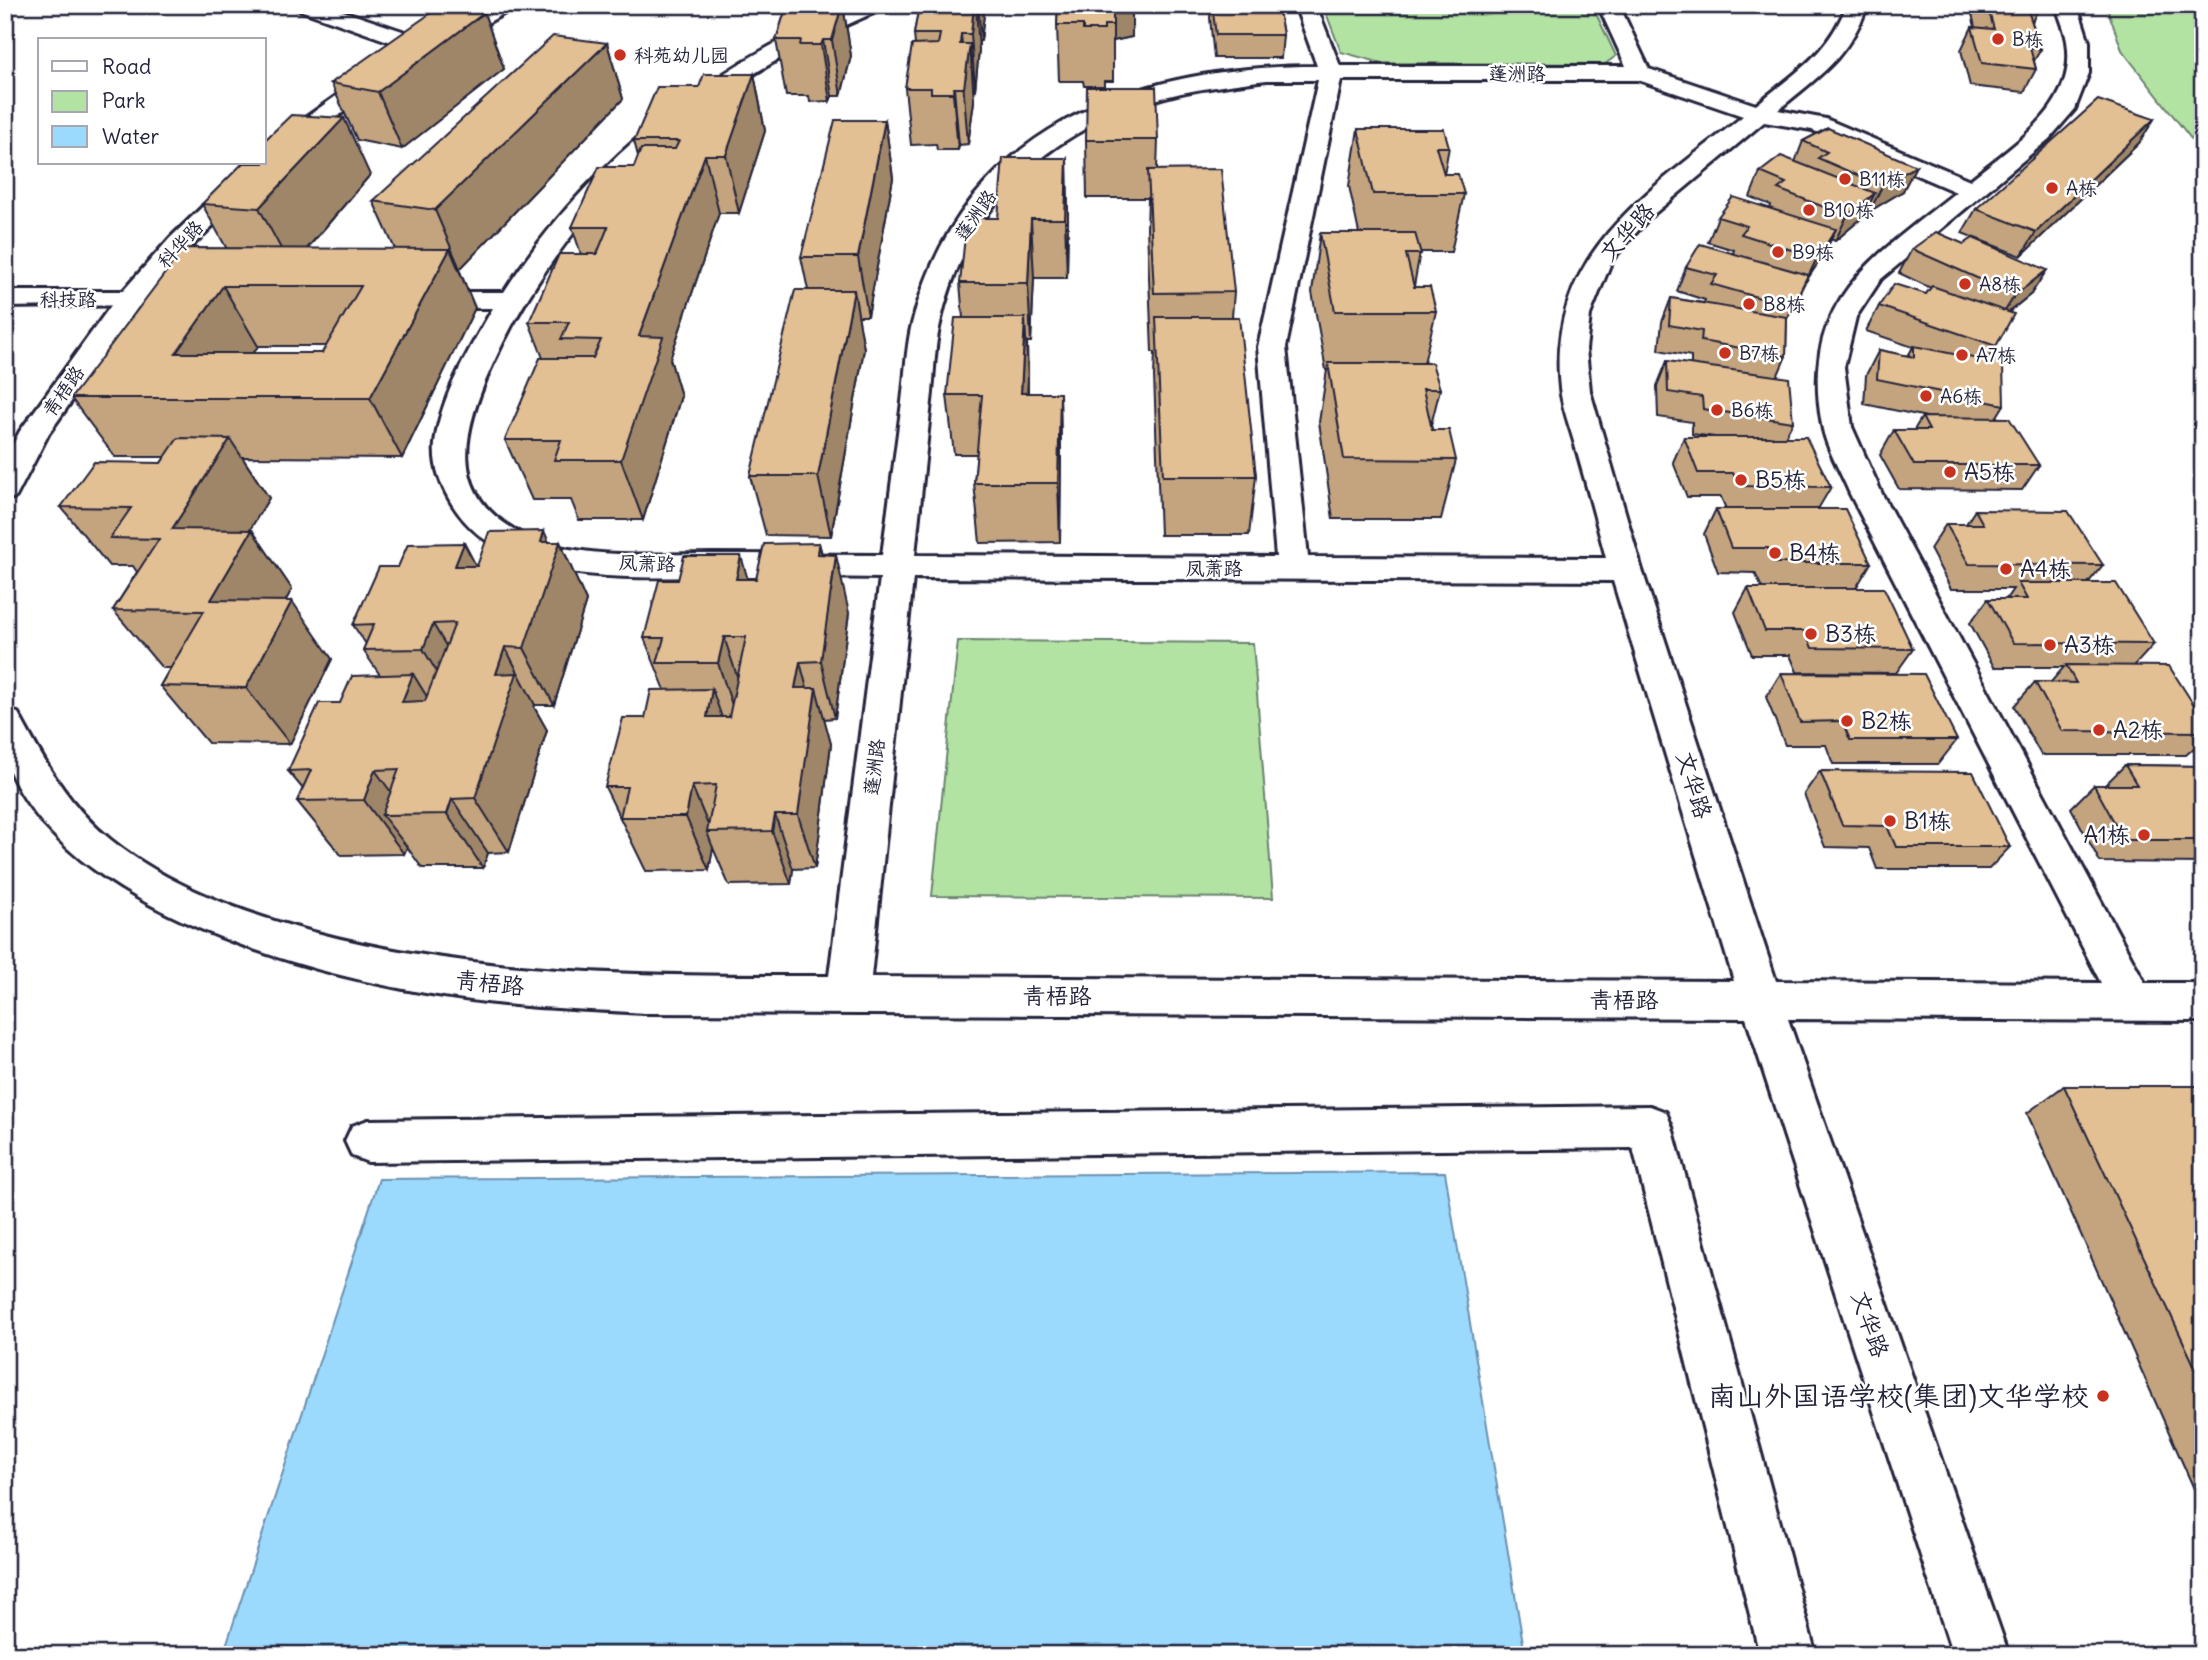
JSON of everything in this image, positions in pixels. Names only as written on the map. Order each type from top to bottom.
[{"type":"street","points":[[304,5],[427,47]]},
{"type":"street","name":"科华路","points":[[266,160],[328,111],[427,47],[509,5]]},
{"type":"street","name":"凤萧路","points":[[876,5],[760,59],[672,120],[620,168],[565,227],[510,300],[462,401],[453,427],[450,451],[453,472],[461,491],[472,510],[496,533],[527,548],[586,560],[659,565],[1626,570]]},
{"type":"street","points":[[1293,568],[1272,347],[1331,73],[1306,5]]},
{"type":"street","points":[[1608,5],[1640,73]]},
{"type":"street","name":"文华路","points":[[1858,5],[1846,35],[1829,56],[1640,213],[1618,234],[1600,258],[1576,315],[1572,349],[1575,391],[1626,570],[1761,1000],[1981,1655]]},
{"type":"street","points":[[2066,5],[2078,42],[2078,74],[2067,104],[2042,134],[1871,274],[1842,317],[1830,367],[1837,427],[1866,494],[2133,1002]]},
{"type":"street","name":"蓬洲路","points":[[848,995],[925,328],[936,282],[955,241],[979,203],[1009,168],[1056,132],[1105,108],[1148,93],[1230,77],[1331,73],[1640,73],[1761,114],[1818,124],[1973,190]]},
{"type":"street","name":"科华路","points":[[130,299],[179,244],[261,164]]},
{"type":"street","name":"科技路","points":[[5,299],[207,299]]},
{"type":"street","name":"青梧路","points":[[5,490],[35,430],[130,299]]},
{"type":"street","points":[[386,300],[510,300]]},
{"type":"street","name":"青梧路","points":[[5,723],[25,764],[64,820],[118,869],[187,906],[261,933],[350,958],[466,980],[644,994],[2203,1002]]},
{"type":"street","points":[[368,1142],[1650,1127],[1788,1655]]},
{"type":"green space","points":[[1323,5],[1592,5],[1616,56],[1605,64],[1382,63],[1341,52]]},
{"type":"green space","points":[[2106,5],[2203,5],[2203,154],[2122,50]]},
{"type":"green space","points":[[958,641],[1253,643],[1273,898],[932,896]]},
{"type":"water","points":[[1445,1172],[1525,1655],[223,1655],[379,1179]]},
{"type":"building","points":[[787,5],[842,5],[832,40],[823,40],[821,45],[800,45],[801,40],[776,40]]},
{"type":"building","points":[[919,5],[974,5],[971,34],[961,34],[960,44],[970,44],[964,88],[954,88],[953,93],[931,93],[931,88],[905,88],[912,45],[938,44],[940,34],[914,34]]},
{"type":"building","points":[[1058,5],[1113,5],[1113,25],[1104,25],[1104,30],[1083,30],[1083,25],[1057,25]]},
{"type":"building","points":[[1212,5],[1278,5],[1283,35],[1216,35]]},
{"type":"building","points":[[1987,5],[2026,5],[2041,49],[2030,48],[2036,69],[1982,63],[1972,27],[1994,29]]},
{"type":"building","points":[[441,6],[484,13],[378,92],[331,83]]},
{"type":"building","points":[[553,36],[607,43],[435,210],[373,201]]},
{"type":"building","points":[[704,74],[754,74],[726,155],[705,155],[639,336],[663,337],[621,460],[554,460],[561,440],[505,440],[540,358],[593,358],[601,340],[561,339],[569,322],[529,322],[559,254],[597,254],[608,227],[572,227],[599,167],[634,167],[641,149],[675,149],[679,141],[634,141],[657,87],[699,87]]},
{"type":"building","points":[[1087,87],[1156,87],[1158,140],[1086,140]]},
{"type":"building","name":"A栋","points":[[2098,100],[2154,119],[2036,232],[1976,209]]},
{"type":"building","points":[[291,115],[344,118],[259,208],[202,204],[242,164],[266,164],[266,139]]},
{"type":"building","points":[[835,120],[885,120],[858,257],[801,257]]},
{"type":"building","points":[[1828,128],[1916,166],[1882,186],[1818,158],[1827,152],[1803,141]]},
{"type":"building","points":[[1358,129],[1444,129],[1449,147],[1436,147],[1444,174],[1458,174],[1464,194],[1373,194]]},
{"type":"building","points":[[1781,156],[1875,193],[1847,216],[1778,189],[1786,183],[1760,172]]},
{"type":"building","points":[[1003,158],[1067,158],[1065,219],[1031,219],[1028,283],[960,283],[967,218],[998,218]]},
{"type":"building","points":[[1221,169],[1234,292],[1154,293],[1148,170]]},
{"type":"building","points":[[1733,197],[1836,229],[1817,258],[1741,234],[1747,226],[1718,217]]},
{"type":"building","points":[[1936,232],[1964,244],[1973,238],[2047,270],[2015,295],[1912,249]]},
{"type":"building","points":[[1320,233],[1415,233],[1421,254],[1406,254],[1414,287],[1430,287],[1436,311],[1335,311]]},
{"type":"building","points":[[1700,244],[1808,275],[1792,307],[1711,284],[1717,275],[1686,267]]},
{"type":"building","points":[[184,248],[450,249],[370,398],[71,398]],"holes":[[[223,286],[361,286],[322,353],[176,353]]]},
{"type":"building","points":[[1894,284],[1926,294],[1932,286],[2014,314],[1996,346],[1879,306]]},
{"type":"building","points":[[795,290],[854,290],[818,476],[750,476]]},
{"type":"building","points":[[1671,298],[1787,317],[1786,356],[1701,341],[1702,331],[1669,325]]},
{"type":"building","points":[[1156,317],[1239,317],[1256,476],[1163,476]]},
{"type":"building","points":[[955,318],[1025,318],[1021,393],[1060,393],[1058,483],[974,483],[982,395],[947,395]]},
{"type":"building","points":[[1914,346],[2003,364],[2004,405],[1877,379],[1879,350],[1914,357]]},
{"type":"building","points":[[1667,361],[1789,378],[1793,422],[1703,409],[1702,397],[1668,392]]},
{"type":"building","points":[[1328,363],[1432,363],[1440,389],[1423,389],[1432,430],[1449,430],[1456,460],[1344,459]]},
{"type":"building","points":[[1922,417],[2009,418],[2039,465],[1914,465],[1894,430],[1929,430]]},
{"type":"building","points":[[1684,437],[1806,437],[1831,487],[1739,486],[1733,473],[1698,473]]},
{"type":"building","points":[[178,438],[230,439],[172,529],[252,530],[211,600],[292,601],[246,688],[160,686],[204,611],[113,610],[159,539],[110,538],[131,508],[61,507],[94,462],[161,463]]},
{"type":"building","points":[[1716,509],[1845,509],[1871,563],[1775,563],[1768,548],[1731,548]]},
{"type":"building","points":[[1975,510],[2068,511],[2103,565],[1969,564],[1946,524],[1983,524]]},
{"type":"building","points":[[544,531],[541,542],[560,542],[524,648],[505,647],[496,674],[517,673],[475,798],[452,799],[447,814],[382,815],[399,769],[375,770],[364,800],[297,801],[311,770],[288,771],[319,703],[340,703],[352,676],[413,674],[402,702],[425,701],[455,623],[433,624],[423,649],[363,650],[374,624],[353,625],[379,567],[398,567],[408,544],[464,543],[455,566],[477,566],[489,532]]},
{"type":"building","points":[[819,543],[818,554],[836,555],[821,661],[800,662],[795,688],[816,688],[798,815],[775,815],[772,831],[707,832],[716,785],[692,786],[686,817],[620,817],[627,787],[605,787],[623,718],[645,718],[651,690],[712,689],[707,717],[729,717],[746,637],[724,637],[718,663],[657,663],[664,638],[644,638],[659,580],[678,580],[684,556],[741,556],[736,579],[756,579],[764,544]]},
{"type":"building","points":[[2018,583],[2116,583],[2154,644],[2013,643],[1988,599],[2027,599]]},
{"type":"building","points":[[1748,588],[1884,588],[1913,649],[1812,648],[1805,631],[1765,631]]},
{"type":"building","points":[[2066,665],[2169,666],[2203,719],[2203,732],[2062,731],[2035,682],[2076,683]]},
{"type":"building","points":[[1781,673],[1924,674],[1957,740],[1850,740],[1842,721],[1800,722]]},
{"type":"building","points":[[2125,765],[2203,766],[2203,840],[2124,840],[2094,785],[2137,785]]},
{"type":"building","points":[[1820,771],[1973,772],[2010,847],[1896,847],[1887,826],[1842,825]]},
{"type":"building","points":[[2064,1086],[2203,1086],[2203,1384]]},
{"type":"place","name":"B栋","points":[[1998,39]]},
{"type":"place","name":"科苑幼儿园","points":[[620,55]]},
{"type":"place","name":"B11栋","points":[[1845,179]]},
{"type":"place","name":"A栋","points":[[2052,188]]},
{"type":"place","name":"B10栋","points":[[1809,210]]},
{"type":"place","name":"B9栋","points":[[1778,252]]},
{"type":"place","name":"A8栋","points":[[1965,284]]},
{"type":"place","name":"B8栋","points":[[1749,304]]},
{"type":"place","name":"B7栋","points":[[1725,353]]},
{"type":"place","name":"A7栋","points":[[1962,355]]},
{"type":"place","name":"A6栋","points":[[1926,396]]},
{"type":"place","name":"B6栋","points":[[1717,410]]},
{"type":"place","name":"A5栋","points":[[1950,472]]},
{"type":"place","name":"B5栋","points":[[1741,480]]},
{"type":"place","name":"B4栋","points":[[1775,553]]},
{"type":"place","name":"A4栋","points":[[2006,569]]},
{"type":"place","name":"B3栋","points":[[1811,634]]},
{"type":"place","name":"A3栋","points":[[2050,645]]},
{"type":"place","name":"B2栋","points":[[1847,721]]},
{"type":"place","name":"A2栋","points":[[2099,730]]},
{"type":"place","name":"B1栋","points":[[1890,821]]},
{"type":"place","name":"A1栋","points":[[2144,835]]},
{"type":"place","name":"南山外国语学校(集团)文华学校","points":[[2103,1396]]}]
